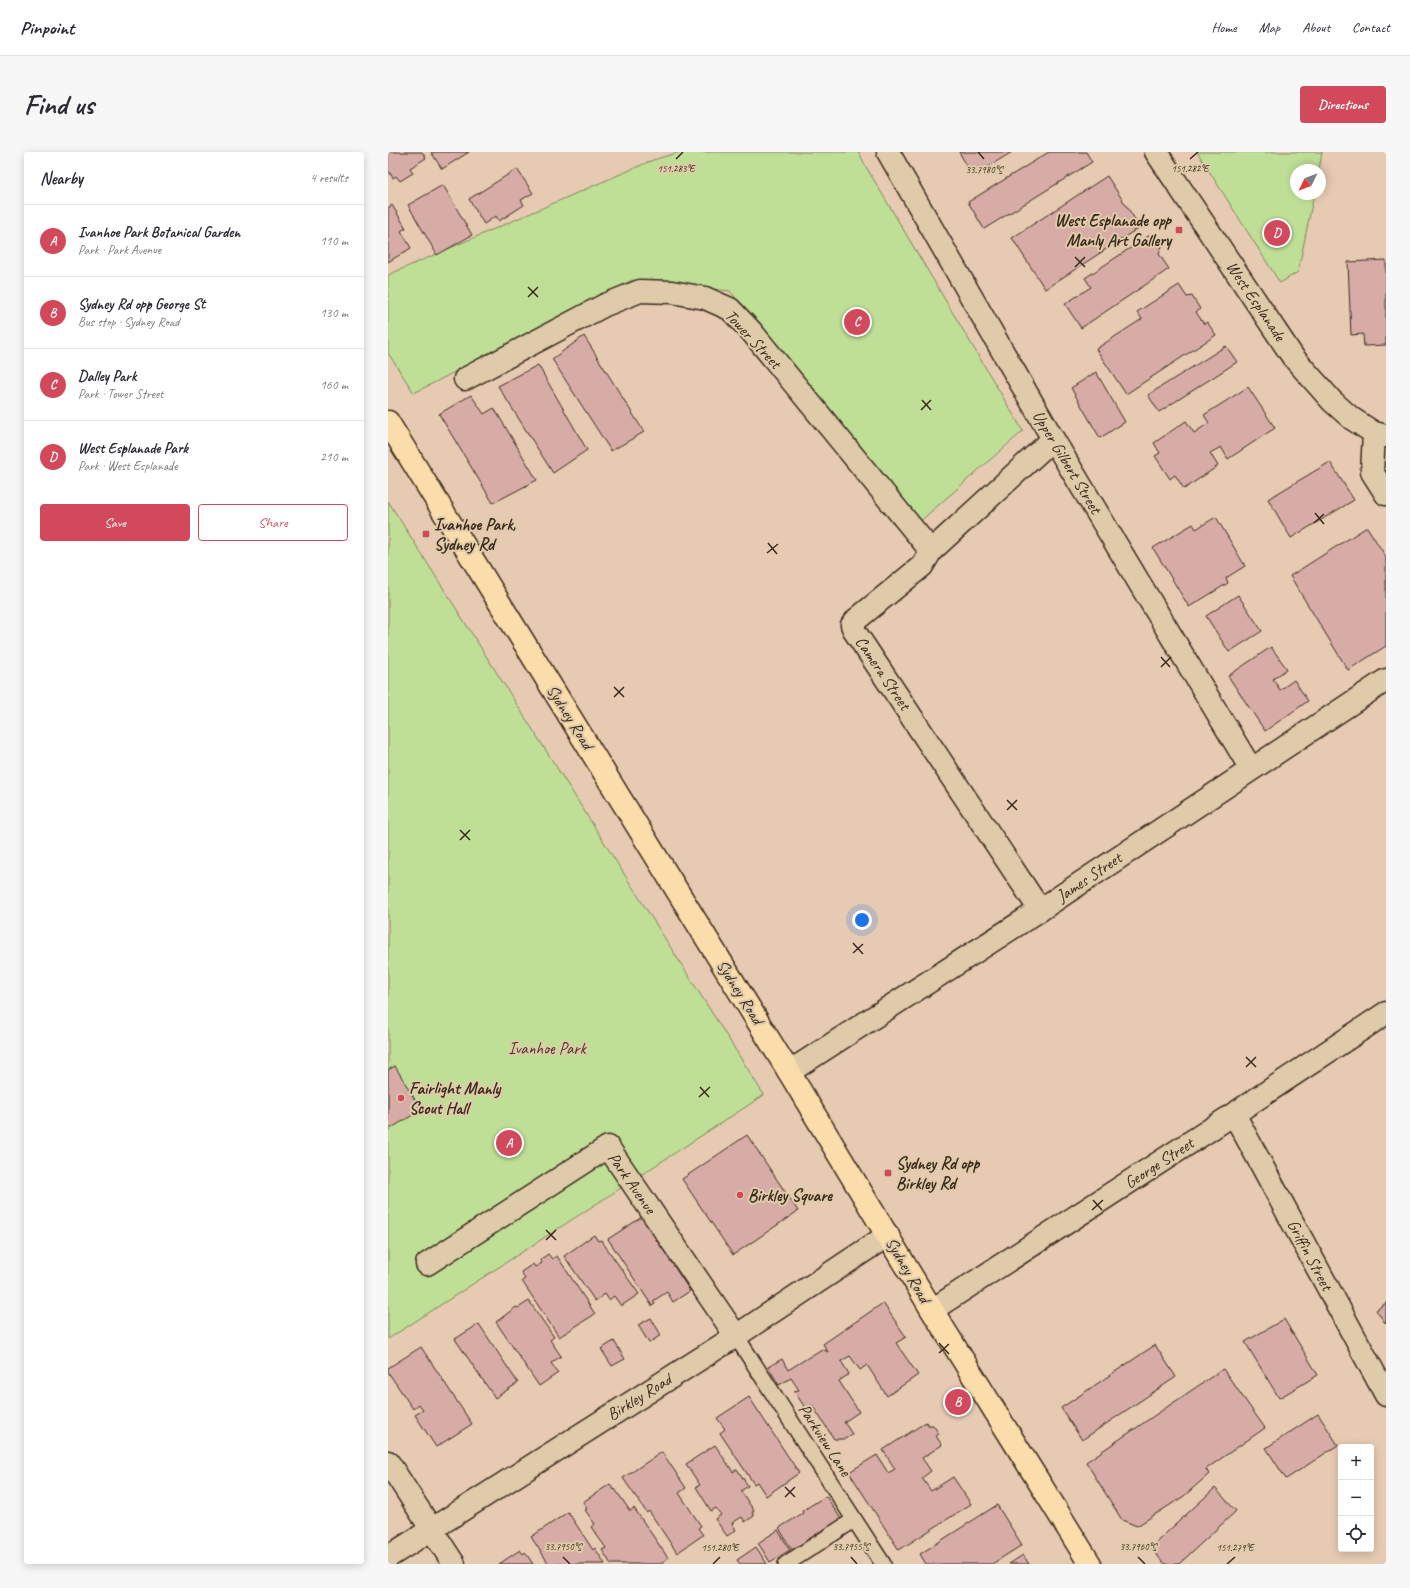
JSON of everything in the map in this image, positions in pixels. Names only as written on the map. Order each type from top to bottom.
[{"type":"main road","name":"Sydney Road","points":[[388,422],[790,1072],[932,1310],[1090,1564]]},
{"type":"street","name":"Upper Gilbert Street","points":[[888,152],[1053,439],[1251,768]]},
{"type":"street","name":"West Esplanade","points":[[1156,152],[1293,357],[1332,402],[1351,418],[1380,435]]},
{"type":"street","name":"Tower Street","points":[[465,379],[605,305],[640,291],[672,292],[705,298],[730,309],[751,331],[931,551]]},
{"type":"street","points":[[1380,435],[1372,472],[1386,494]]},
{"type":"street","name":"Camera Street","points":[[1040,910],[855,632],[852,625],[856,619],[922,566],[931,551],[1053,439]]},
{"type":"street","name":"James Street","points":[[790,1072],[1040,910],[1251,768],[1386,680]]},
{"type":"street","name":"George Street","points":[[932,1310],[1234,1114],[1386,1013]]},
{"type":"street","name":"Griffin Street","points":[[1234,1114],[1386,1396]]},
{"type":"street","name":"Park Avenue","points":[[427,1264],[608,1147],[736,1336]]},
{"type":"street","name":"Birkley Road","points":[[388,1557],[736,1336],[888,1235]]},
{"type":"street","points":[[388,1462],[454,1564]]},
{"type":"lane","name":"Parkview Lane","points":[[736,1336],[883,1564]]},
{"type":"lane","points":[[786,1564],[854,1520]]},
{"type":"green space","points":[[680,152],[859,152],[865,165],[1023,431],[918,523],[730,291],[632,280],[414,393],[388,353],[388,275],[653,160]]},
{"type":"green space","points":[[1197,152],[1322,152],[1320,164],[1290,164],[1290,200],[1313,200],[1298,272],[1280,283]]},
{"type":"green space","name":"Ivanhoe Park","points":[[388,501],[764,1095],[388,1339]]},
{"type":"building","points":[[388,152],[422,152],[426,158],[410,168],[413,173],[400,181],[396,176],[393,178],[388,170]]},
{"type":"building","points":[[431,152],[469,152],[442,169]]},
{"type":"building","points":[[959,152],[1012,152],[973,176]]},
{"type":"building","points":[[1049,152],[1086,152],[1092,162],[984,229],[968,202]]},
{"type":"building","points":[[517,169],[533,193],[521,200],[524,205],[499,221],[496,216],[484,224],[469,199]]},
{"type":"building","points":[[1107,176],[1140,227],[1045,289],[1012,238]]},
{"type":"building","points":[[443,185],[472,235],[437,255],[408,205]]},
{"type":"building","points":[[392,205],[406,228],[401,231],[411,248],[388,262],[388,208]]},
{"type":"building","points":[[1150,235],[1162,246],[1159,254],[1169,269],[1081,328],[1065,304],[1091,287],[1085,278]]},
{"type":"building","points":[[1386,260],[1386,345],[1364,346],[1363,334],[1351,335],[1348,262]]},
{"type":"building","points":[[1179,285],[1187,297],[1192,296],[1200,309],[1196,312],[1204,324],[1207,322],[1216,335],[1126,394],[1096,349],[1142,319],[1137,312]]},
{"type":"building","points":[[584,336],[644,432],[611,451],[552,359]]},
{"type":"building","points":[[1226,346],[1237,362],[1159,412],[1148,395]]},
{"type":"building","points":[[538,365],[587,450],[553,473],[498,386]]},
{"type":"building","points":[[1096,372],[1125,422],[1100,438],[1071,388]]},
{"type":"building","points":[[1248,387],[1275,428],[1228,459],[1221,447],[1210,453],[1218,466],[1184,489],[1175,475],[1170,479],[1155,456],[1160,453],[1154,443],[1186,421],[1194,433],[1209,423],[1204,415]]},
{"type":"building","points":[[471,395],[484,414],[494,408],[537,480],[493,503],[439,414]]},
{"type":"building","points":[[1330,462],[1354,500],[1291,538],[1268,499]]},
{"type":"building","points":[[1216,517],[1245,566],[1226,578],[1228,583],[1189,607],[1153,548],[1193,524],[1196,529]]},
{"type":"building","points":[[1367,527],[1386,557],[1386,646],[1348,670],[1290,576]]},
{"type":"building","points":[[1238,595],[1262,631],[1229,652],[1206,616]]},
{"type":"building","points":[[1271,647],[1287,669],[1273,679],[1280,690],[1294,680],[1308,701],[1265,731],[1228,676]]},
{"type":"building","name":"Fairlight Manly Scout Hall","points":[[395,1066],[421,1110],[388,1130],[388,1070]]},
{"type":"building","name":"Birkley Square","points":[[747,1135],[798,1211],[733,1255],[682,1179]]},
{"type":"building","points":[[642,1217],[690,1291],[673,1302],[667,1292],[653,1301],[655,1304],[652,1306],[608,1239]]},
{"type":"building","points":[[594,1235],[598,1241],[601,1240],[639,1294],[621,1306],[614,1296],[609,1300],[605,1294],[595,1301],[564,1256]]},
{"type":"building","points":[[548,1254],[552,1259],[557,1256],[595,1314],[559,1337],[522,1281],[525,1279],[521,1272],[533,1264],[535,1267],[542,1263],[540,1260]]},
{"type":"building","points":[[529,1301],[554,1337],[550,1340],[561,1356],[551,1363],[558,1373],[539,1386],[496,1322],[516,1307],[518,1308]]},
{"type":"building","points":[[883,1303],[906,1337],[896,1343],[918,1375],[887,1396],[867,1365],[860,1370],[850,1356],[841,1361],[849,1374],[839,1381],[859,1412],[844,1422],[852,1434],[845,1439],[834,1439],[812,1405],[806,1409],[794,1391],[799,1390],[791,1378],[779,1385],[768,1367],[782,1359],[788,1370],[822,1349],[828,1352],[823,1344]]},
{"type":"building","points":[[1386,1303],[1386,1324],[1376,1310]]},
{"type":"building","points":[[651,1318],[661,1335],[649,1343],[638,1325]]},
{"type":"building","points":[[1284,1319],[1318,1375],[1279,1398],[1245,1342]]},
{"type":"building","points":[[479,1324],[518,1383],[495,1398],[455,1339]]},
{"type":"building","points":[[614,1341],[625,1359],[612,1366],[601,1349]]},
{"type":"building","points":[[1155,1345],[1176,1377],[1082,1440],[1061,1408]]},
{"type":"building","points":[[421,1347],[472,1424],[436,1447],[415,1415],[423,1410],[419,1404],[413,1409],[388,1372],[388,1368]]},
{"type":"building","points":[[1223,1369],[1265,1428],[1206,1469],[1209,1474],[1184,1496],[1137,1526],[1122,1520],[1086,1462]]},
{"type":"building","points":[[749,1397],[799,1473],[766,1496],[757,1482],[754,1484],[720,1433],[725,1429],[717,1418]]},
{"type":"building","points":[[1318,1414],[1338,1445],[1286,1479],[1266,1448]]},
{"type":"building","points":[[926,1422],[928,1425],[933,1425],[939,1434],[936,1436],[942,1445],[922,1458],[931,1471],[922,1478],[931,1491],[953,1477],[971,1504],[899,1550],[849,1472],[877,1455],[888,1473],[895,1469],[883,1450]]},
{"type":"building","points":[[715,1445],[733,1472],[737,1469],[748,1486],[741,1491],[754,1511],[752,1512],[754,1516],[745,1522],[742,1517],[732,1523],[736,1530],[727,1536],[715,1519],[721,1515],[716,1508],[711,1511],[696,1487],[700,1485],[686,1464]]},
{"type":"building","points":[[662,1452],[686,1488],[679,1493],[701,1526],[698,1528],[703,1535],[677,1553],[649,1511],[647,1513],[623,1478]]},
{"type":"building","points":[[610,1484],[630,1511],[634,1508],[668,1558],[660,1564],[611,1564],[602,1550],[606,1548],[591,1527],[595,1524],[585,1510],[587,1509],[583,1502]]},
{"type":"building","points":[[1215,1488],[1236,1511],[1179,1564],[1165,1564],[1150,1548]]},
{"type":"building","points":[[826,1496],[841,1519],[792,1550],[779,1528]]},
{"type":"building","points":[[997,1505],[1022,1545],[992,1564],[926,1564],[920,1554]]},
{"type":"building","points":[[568,1512],[593,1550],[595,1548],[605,1564],[549,1564],[531,1537]]},
{"type":"building","points":[[778,1530],[790,1550],[770,1562],[758,1543]]},
{"type":"building","points":[[756,1547],[767,1564],[740,1564],[737,1560]]},
{"type":"building","points":[[520,1550],[523,1554],[525,1552],[533,1564],[499,1564]]},
{"type":"building","points":[[1023,1555],[1029,1564],[1009,1564]]},
{"type":"place","name":"West Esplanade opp Manly Art Gallery","points":[[1179,230]]},
{"type":"place","name":"West Esplanade Park","points":[[1277,233]]},
{"type":"place","name":"Dalley Park","points":[[857,322]]},
{"type":"place","name":"Ivanhoe Park, Sydney Rd","points":[[426,534]]},
{"type":"place","name":"Fairlight Manly Scout Hall","points":[[401,1098]]},
{"type":"place","name":"Ivanhoe Park Botanical Garden","points":[[509,1143]]},
{"type":"place","name":"Sydney Rd opp Birkley Rd","points":[[888,1173]]},
{"type":"place","name":"Birkley Square","points":[[740,1195]]},
{"type":"place","name":"Sydney Rd opp George St","points":[[958,1402]]}]
